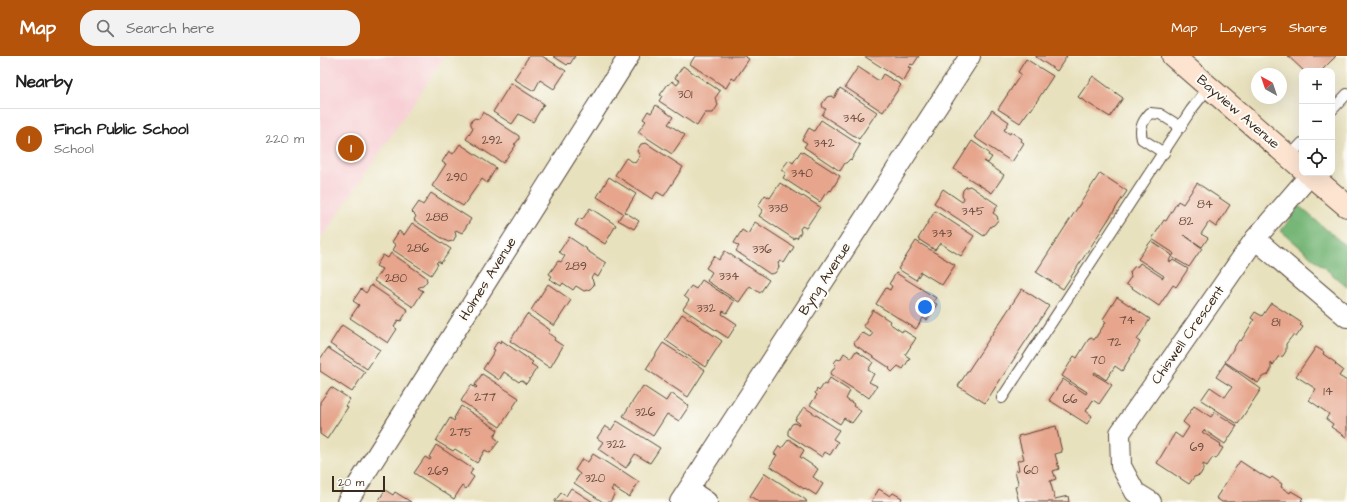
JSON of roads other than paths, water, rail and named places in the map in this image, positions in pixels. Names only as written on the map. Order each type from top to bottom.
[{"type":"main road","name":"Bayview Avenue","points":[[1183,59],[1209,87],[1299,161]]},
{"type":"main road","name":"Bayview Avenue","points":[[1316,176],[1347,206]]},
{"type":"street","name":"Holmes Avenue","points":[[347,502],[628,56]]},
{"type":"street","name":"Byng Avenue","points":[[684,496],[970,56]]},
{"type":"street","name":"Chiswell Crescent","points":[[1151,502],[1135,492],[1121,466],[1120,433],[1255,239],[1299,168]]},
{"type":"street","points":[[1255,239],[1347,317]]},
{"type":"street","points":[[684,496],[707,502]]},
{"type":"lane","points":[[1002,398],[1191,110],[1209,87]]},
{"type":"lane","points":[[1335,107],[1347,94]]},
{"type":"lane","points":[[1164,153],[1142,139],[1140,130],[1144,120],[1150,113],[1160,114],[1180,127]]},
{"type":"place","name":"Finch Public School","points":[[351,148]]}]
